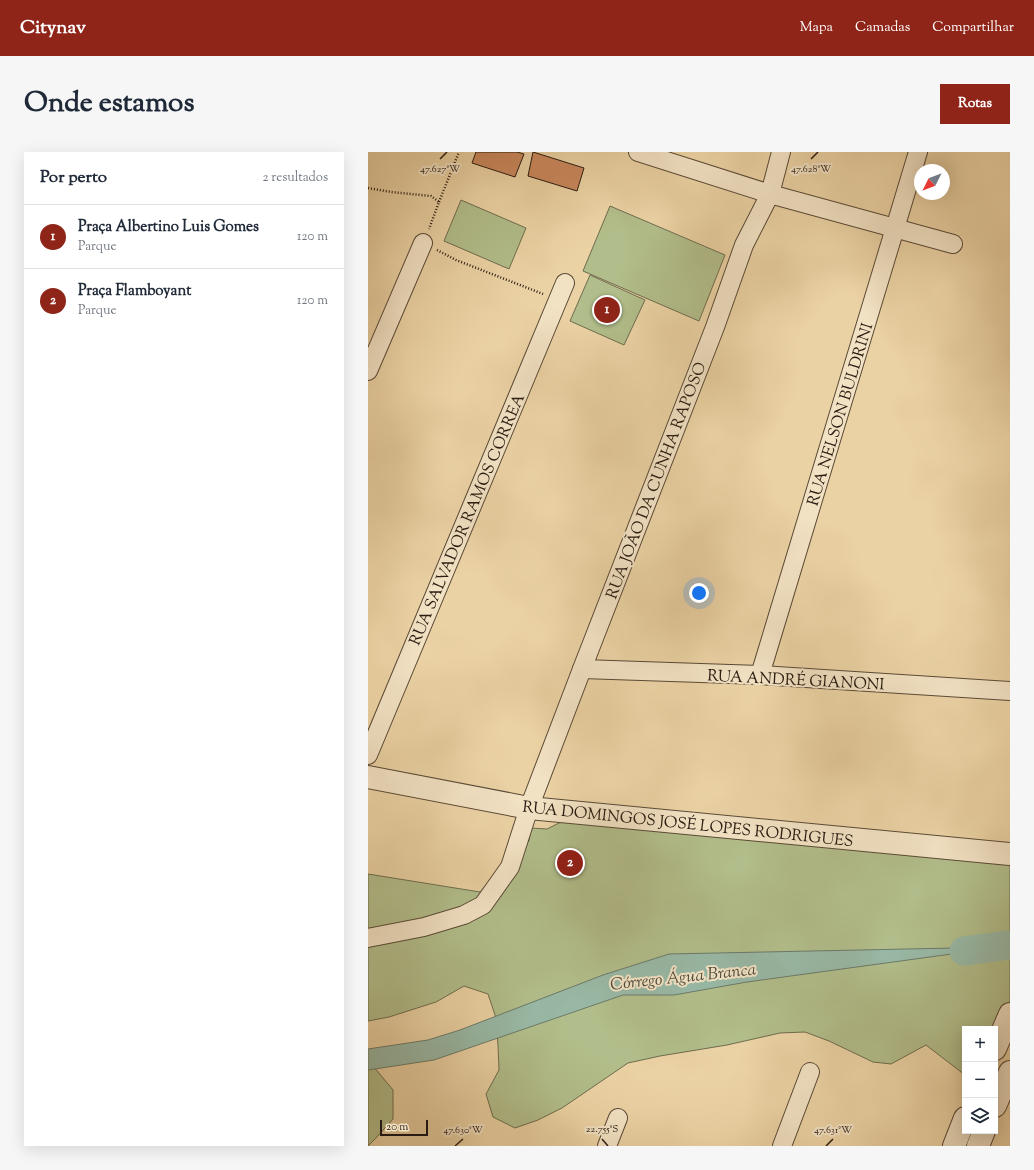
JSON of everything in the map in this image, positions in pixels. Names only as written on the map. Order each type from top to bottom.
[{"type":"street","points":[[638,152],[770,194],[953,244]]},
{"type":"street","name":"RUA JOÃO DA CUNHA RAPOSO","points":[[368,938],[424,928],[464,915],[483,905],[510,868],[529,808],[715,327],[744,245],[770,194],[781,152]]},
{"type":"street","name":"RUA NELSON BULDRINI","points":[[760,675],[918,152]]},
{"type":"street","points":[[368,372],[422,243]]},
{"type":"street","name":"RUA SALVADOR RAMOS CORREA","points":[[368,755],[564,286]]},
{"type":"street","name":"RUA ANDRÉ GIANONI","points":[[582,669],[760,675],[1010,692]]},
{"type":"street","name":"RUA DOMINGOS JOSÉ LOPES RODRIGUES","points":[[368,777],[529,808],[1010,854]]},
{"type":"street","points":[[998,1042],[1010,1014]]},
{"type":"street","points":[[782,1146],[810,1072]]},
{"type":"street","points":[[998,1099],[1010,1072]]},
{"type":"street","points":[[607,1146],[618,1118]]},
{"type":"street","points":[[954,1146],[962,1126]]},
{"type":"street","points":[[978,1146],[983,1134]]},
{"type":"path","points":[[459,152],[432,222],[422,243],[456,260],[541,294],[551,294],[564,286]]},
{"type":"path","points":[[368,188],[431,196],[439,202]]},
{"type":"green space","points":[[461,200],[526,228],[509,269],[444,241]]},
{"type":"green space","points":[[610,206],[725,255],[699,321],[583,271]]},
{"type":"green space","points":[[590,275],[645,300],[624,345],[570,321]]},
{"type":"green space","points":[[584,818],[1010,855],[1010,1006],[997,1026],[962,1026],[962,1073],[926,1045],[891,1064],[873,1062],[829,1041],[805,1032],[780,1033],[727,1045],[628,1063],[562,1108],[538,1120],[515,1128],[493,1117],[486,1094],[499,1070],[496,1018],[488,994],[464,986],[436,1002],[389,1017],[368,1021],[368,874],[480,892],[514,854],[529,841],[531,828],[547,829],[559,823]]},
{"type":"green space","points":[[368,1060],[393,1090],[393,1119],[368,1146]]},
{"type":"water","points":[[1003,947],[747,982],[674,995],[623,995],[434,1060],[368,1070],[368,1049],[428,1040],[460,1030],[603,975],[669,954]]},
{"type":"building","points":[[476,152],[517,152],[524,154],[515,177],[472,163]]},
{"type":"building","points":[[533,152],[584,168],[577,191],[528,176]]},
{"type":"waterway","name":"Córrego Água Branca","points":[[964,951],[1010,945]]},
{"type":"place","name":"Praça Albertino Luis Gomes","points":[[607,310]]},
{"type":"place","name":"Praça Flamboyant","points":[[570,863]]}]
